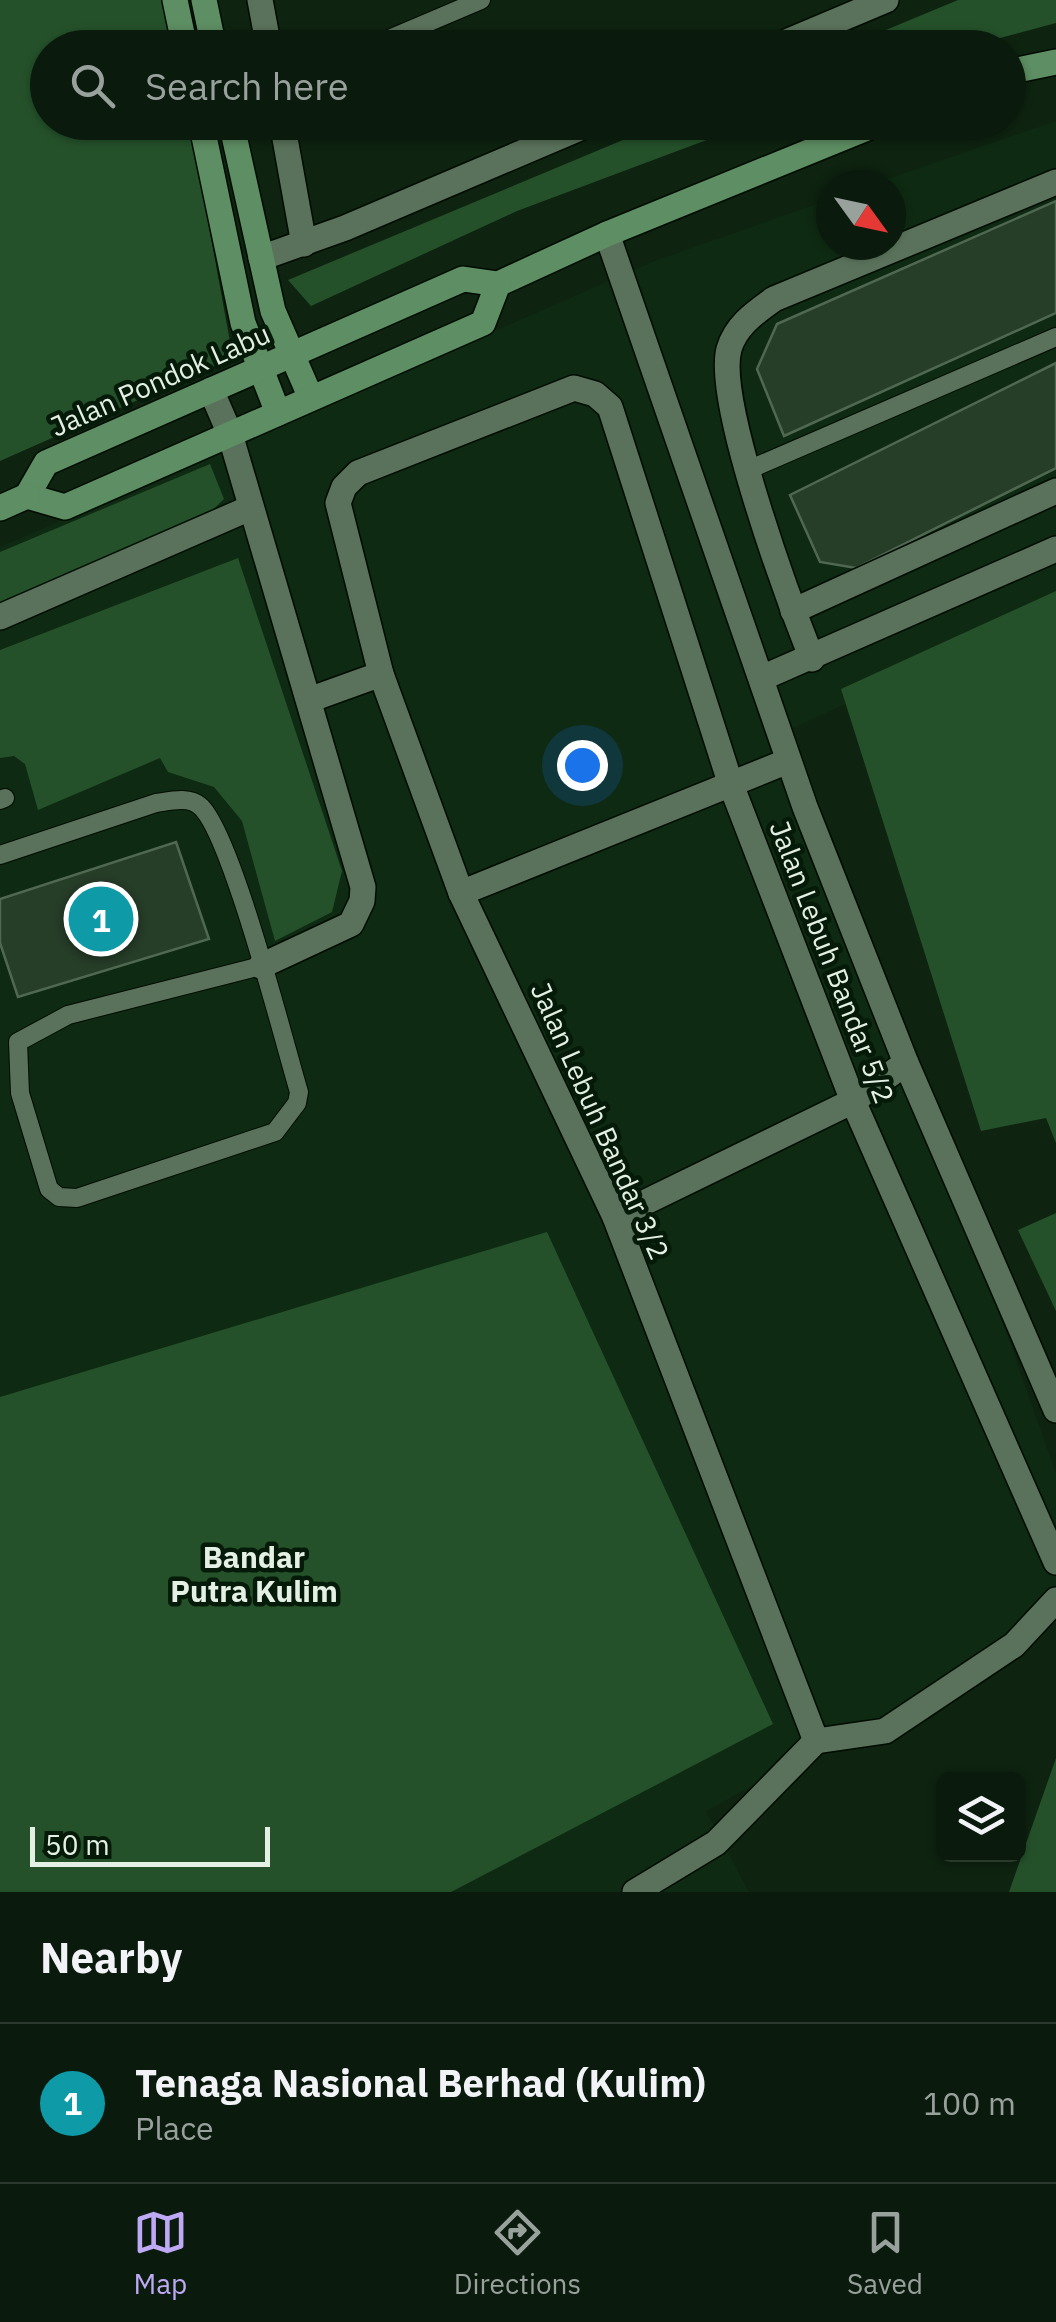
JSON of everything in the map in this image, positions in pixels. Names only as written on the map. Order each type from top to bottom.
[{"type":"main road","points":[[174,0],[181,30]]},
{"type":"main road","points":[[204,0],[210,30]]},
{"type":"main road","points":[[1026,68],[1056,62]]},
{"type":"main road","points":[[204,140],[243,322],[278,413]]},
{"type":"main road","points":[[235,140],[273,311],[311,398]]},
{"type":"main road","name":"Jalan Pondok Labu","points":[[27,496],[46,463],[211,390],[464,279],[498,284],[607,234],[838,140]]},
{"type":"main road","points":[[0,508],[27,496],[65,507],[483,323],[498,284]]},
{"type":"street","points":[[260,0],[265,30]]},
{"type":"street","points":[[815,30],[886,0]]},
{"type":"street","points":[[285,140],[304,244]]},
{"type":"street","points":[[261,258],[304,244],[551,140]]},
{"type":"street","points":[[812,659],[748,470],[725,375],[730,346],[745,321],[774,298],[1056,182]]},
{"type":"street","points":[[607,234],[788,761],[906,1063],[1056,1410]]},
{"type":"street","name":"Jalan Lebuh Bandar 3/2","points":[[574,388],[358,473],[344,487],[338,503],[341,523],[380,674],[461,893],[615,1217],[816,1741]]},
{"type":"street","name":"Jalan Lebuh Bandar 5/2","points":[[574,388],[595,394],[610,407],[730,782],[853,1101],[1056,1562]]},
{"type":"street","points":[[211,390],[230,434],[363,888],[362,901],[351,924],[261,966]]},
{"type":"street","points":[[793,611],[1056,490]]},
{"type":"street","points":[[0,617],[250,508]]},
{"type":"street","points":[[762,678],[1056,549]]},
{"type":"street","points":[[308,700],[380,674]]},
{"type":"street","points":[[461,893],[788,761]]},
{"type":"street","points":[[615,1217],[853,1101],[906,1063]]},
{"type":"street","points":[[635,1892],[716,1843],[816,1741],[884,1731],[1014,1645],[1056,1600]]},
{"type":"lane","points":[[410,30],[481,0]]},
{"type":"lane","points":[[748,470],[1056,337]]},
{"type":"lane","points":[[0,855],[156,803],[197,802],[209,815],[222,841],[261,966],[299,1092],[298,1103],[275,1132],[77,1198],[59,1197],[48,1189],[20,1093],[18,1042],[68,1015],[261,966]]},
{"type":"shaded area","points":[[0,0],[167,0],[173,30],[30,30],[30,140],[193,140],[233,358],[0,461]]},
{"type":"shaded area","points":[[958,0],[1056,0],[1056,23],[1026,31],[886,30]]},
{"type":"shaded area","points":[[1056,121],[1056,607],[793,728],[1056,1473],[1056,1623],[706,1811],[749,1892],[0,1892],[0,547],[657,260],[816,204],[816,260],[906,260],[906,173],[1001,140],[1026,140],[1026,131]]},
{"type":"shaded area","points":[[623,140],[707,140],[517,211],[311,306],[288,280]]},
{"type":"shaded area","points":[[210,464],[224,499],[201,521],[0,603],[0,552]]},
{"type":"shaded area","points":[[238,558],[342,871],[332,912],[275,941],[242,821],[214,787],[168,772],[160,758],[38,810],[25,764],[14,756],[0,758],[0,650]]},
{"type":"shaded area","points":[[1056,591],[1056,1143],[1046,1118],[981,1131],[841,689]]},
{"type":"shaded area","points":[[1056,1213],[1056,1311],[1018,1230]]},
{"type":"shaded area","points":[[547,1232],[773,1724],[451,1892],[0,1892],[0,1397]]},
{"type":"shaded area","points":[[1056,1758],[1056,1892],[1009,1892],[1020,1862],[1026,1862],[1026,1844]]},
{"type":"building","points":[[1056,201],[1056,313],[784,436],[757,369],[777,324]]},
{"type":"building","points":[[1056,363],[1056,468],[856,568],[820,562],[790,495]]},
{"type":"building","points":[[176,842],[209,939],[18,997],[0,943],[0,899]]},
{"type":"place","name":"Tenaga Nasional Berhad (Kulim)","points":[[101,919]]},
{"type":"district","name":"Bandar Putra Kulim","points":[[254,1575]]}]
